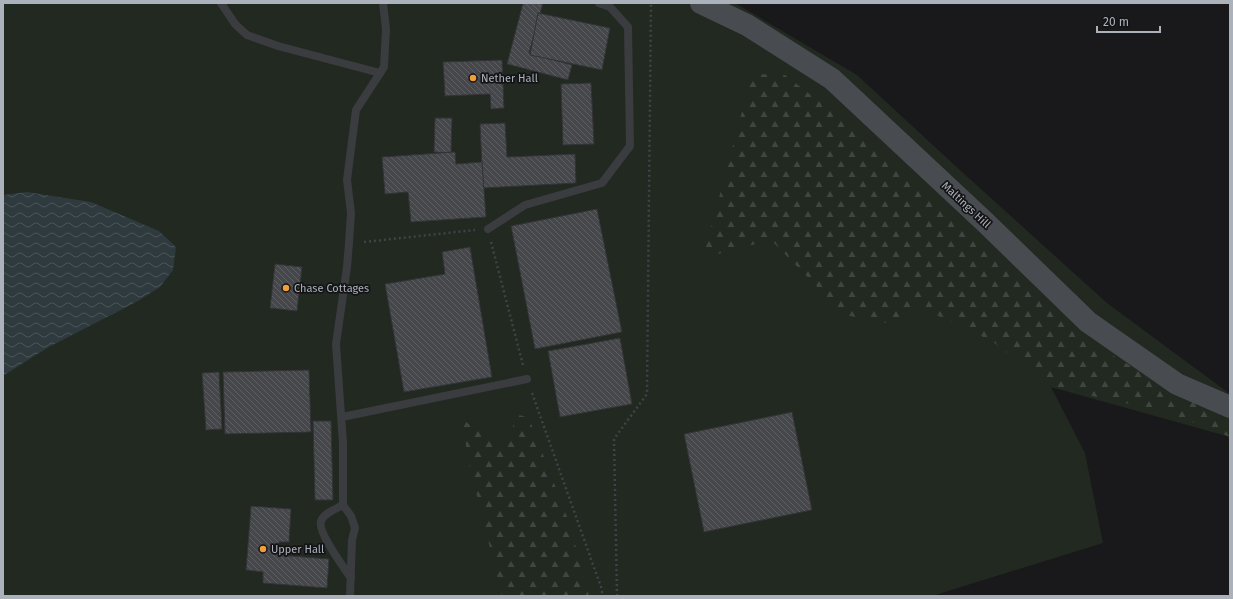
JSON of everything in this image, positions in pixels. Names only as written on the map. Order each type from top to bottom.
[{"type":"street","name":"Maltings Hill","points":[[701,3],[747,25],[832,79],[986,223],[1088,322],[1177,384],[1230,407]]},
{"type":"lane","points":[[221,3],[235,24],[248,35],[278,46],[380,73]]},
{"type":"lane","points":[[350,596],[352,540],[355,528],[351,516],[344,505],[342,417],[336,344],[347,267],[351,213],[347,180],[356,110],[384,67],[386,29],[384,3]]},
{"type":"lane","points":[[488,229],[525,205],[602,183],[630,146],[628,27],[610,8],[598,3]]},
{"type":"lane","points":[[342,417],[527,379]]},
{"type":"lane","points":[[344,505],[324,516],[320,522],[321,530],[328,544],[351,578]]},
{"type":"path","points":[[617,596],[614,439],[647,394],[651,3]]},
{"type":"green space","points":[[3,3],[735,3],[857,75],[1107,303],[1230,394],[1230,437],[1051,387],[1085,453],[1103,543],[932,596],[3,596]]},
{"type":"green space","points":[[752,74],[785,75],[879,148],[930,195],[995,261],[1080,337],[1230,422],[1230,437],[1167,412],[1050,387],[992,341],[915,305],[902,326],[845,315],[771,240],[703,258]]},
{"type":"green space","points":[[513,413],[529,418],[569,522],[589,596],[502,596],[470,468],[461,418],[491,441],[513,434]]},
{"type":"water","points":[[27,192],[91,202],[159,231],[176,247],[173,270],[160,287],[138,301],[47,348],[3,376],[3,195]]},
{"type":"building","points":[[523,3],[543,3],[529,53],[572,65],[568,80],[507,64]]},
{"type":"building","points":[[538,13],[610,28],[602,70],[530,55]]},
{"type":"building","name":"Nether Hall","points":[[502,60],[504,108],[491,109],[490,94],[445,96],[443,62]]},
{"type":"building","points":[[591,83],[594,144],[563,145],[561,84]]},
{"type":"building","points":[[435,118],[452,118],[451,153],[434,152]]},
{"type":"building","points":[[505,123],[507,157],[575,154],[576,183],[483,188],[480,124]]},
{"type":"building","points":[[455,152],[456,164],[482,162],[486,217],[411,222],[408,192],[385,194],[382,157]]},
{"type":"building","points":[[597,209],[622,332],[535,349],[511,226]]},
{"type":"building","points":[[470,247],[492,377],[404,392],[385,284],[445,274],[442,252]]},
{"type":"building","name":"Chase Cottages","points":[[275,264],[302,267],[297,311],[270,308]]},
{"type":"building","points":[[620,338],[632,404],[560,417],[548,351]]},
{"type":"building","points":[[309,370],[311,432],[225,434],[223,372]]},
{"type":"building","points":[[219,372],[222,429],[206,430],[202,373]]},
{"type":"building","points":[[792,412],[812,510],[704,532],[684,434]]},
{"type":"building","points":[[313,421],[331,421],[333,500],[315,500]]},
{"type":"building","name":"Upper Hall","points":[[251,506],[291,509],[289,542],[279,542],[278,555],[329,559],[327,588],[263,583],[263,572],[246,570]]},
{"type":"place","name":"Nether Hall","points":[[473,78]]},
{"type":"place","name":"Chase Cottages","points":[[286,288]]},
{"type":"place","name":"Upper Hall","points":[[263,549]]}]
